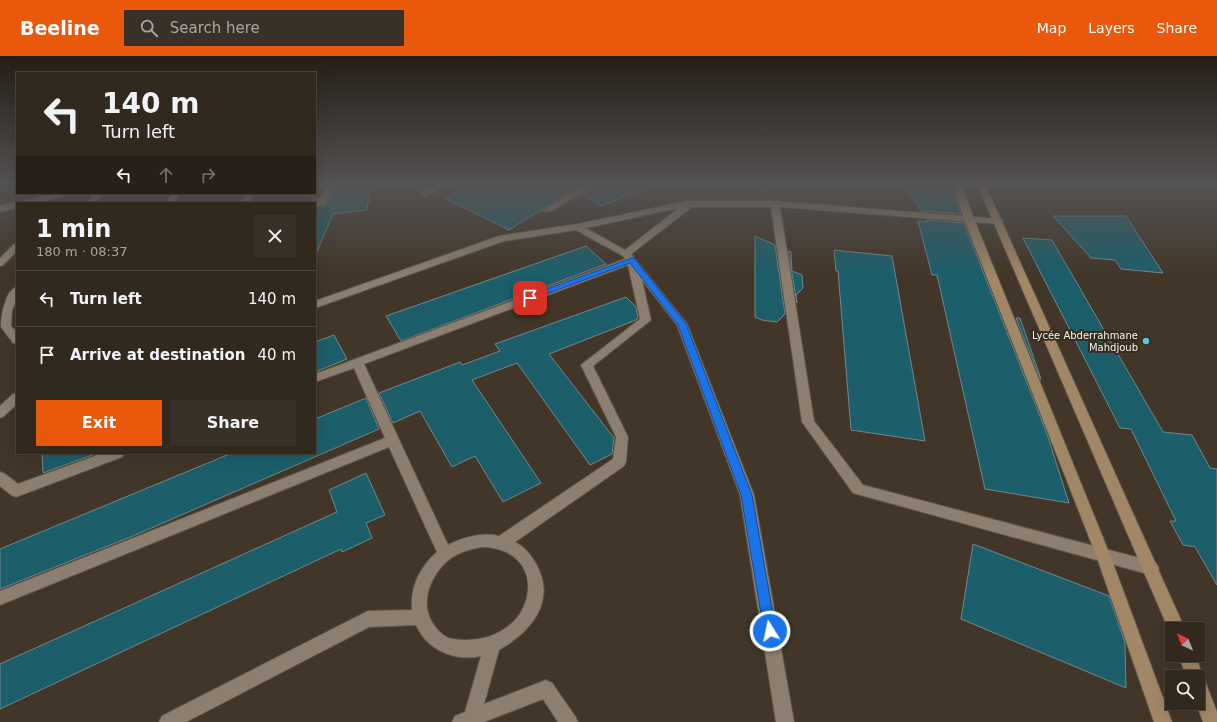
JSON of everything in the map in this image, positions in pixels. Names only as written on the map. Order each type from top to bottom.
[{"type":"street","points":[[316,305],[502,238],[577,227],[636,215]]},
{"type":"street","points":[[316,378],[629,257],[677,215]]},
{"type":"street","points":[[777,215],[808,422],[858,489],[1151,568]]},
{"type":"street","points":[[918,215],[998,221]]},
{"type":"street","points":[[968,215],[1103,555],[1163,722]]},
{"type":"street","points":[[995,215],[1174,622]]},
{"type":"street","points":[[577,227],[629,257],[682,324],[747,495],[785,722]]},
{"type":"street","points":[[0,264],[16,247]]},
{"type":"street","points":[[501,543],[619,462],[622,437],[587,365],[646,320],[629,257]]},
{"type":"street","points":[[16,292],[7,310],[6,327],[16,339]]},
{"type":"street","points":[[357,362],[445,554]]},
{"type":"street","points":[[0,415],[16,398]]},
{"type":"street","points":[[0,415],[16,410]]},
{"type":"street","points":[[0,598],[393,440]]},
{"type":"street","points":[[0,478],[16,492],[114,454]]},
{"type":"street","points":[[482,541],[501,543],[518,550],[531,567],[536,584],[534,603],[525,622],[509,637],[492,646],[470,651],[445,646],[429,634],[420,617],[418,605],[421,585],[431,568],[445,554],[464,545],[482,541]]},
{"type":"street","points":[[168,722],[368,619],[420,617]]},
{"type":"street","points":[[467,719],[492,646]]},
{"type":"street","points":[[467,719],[546,689],[570,722]]},
{"type":"street","points":[[1205,703],[1212,722]]},
{"type":"building","points":[[316,215],[333,215],[316,254]]},
{"type":"building","points":[[479,215],[533,215],[509,230]]},
{"type":"building","points":[[1053,216],[1126,216],[1163,273],[1121,269],[1115,260],[1091,258]]},
{"type":"building","points":[[927,220],[964,223],[1047,434],[1069,503],[985,489],[937,275],[932,275],[918,221],[928,222]]},
{"type":"building","points":[[755,236],[775,245],[785,314],[777,322],[762,320],[755,317]]},
{"type":"building","points":[[1023,238],[1052,240],[1163,432],[1192,435],[1210,468],[1217,469],[1217,585],[1195,547],[1183,545],[1170,521],[1176,521],[1131,429],[1120,428]]},
{"type":"building","points":[[586,246],[606,264],[401,341],[386,316]]},
{"type":"building","points":[[834,250],[892,256],[925,441],[851,430],[838,271],[836,271]]},
{"type":"building","points":[[788,251],[791,252],[792,271],[802,275],[803,288],[796,295],[797,303]]},
{"type":"building","points":[[626,297],[636,307],[638,318],[636,320],[549,354],[614,438],[612,454],[590,465],[517,363],[472,380],[541,483],[503,502],[475,456],[452,467],[420,411],[393,423],[379,393],[460,362],[462,365],[500,351],[495,344]]},
{"type":"building","points":[[1016,318],[1020,318],[1041,379],[1040,379]]},
{"type":"building","points":[[334,335],[347,359],[316,372],[316,342]]},
{"type":"building","points":[[366,398],[379,429],[133,536],[0,589],[0,549],[230,454],[316,454],[316,419]]},
{"type":"building","points":[[42,454],[95,454],[43,473]]},
{"type":"building","points":[[366,473],[385,515],[366,523],[372,538],[342,552],[341,549],[0,709],[0,664],[337,512],[329,490]]},
{"type":"building","points":[[973,544],[1109,596],[1125,643],[1126,688],[961,619]]},
{"type":"place","name":"Lycée Abderrahmane Mahdjoub","points":[[1146,341]]},
{"type":"route","points":[[530,298],[632,260],[682,324],[747,495],[770,631]]}]
